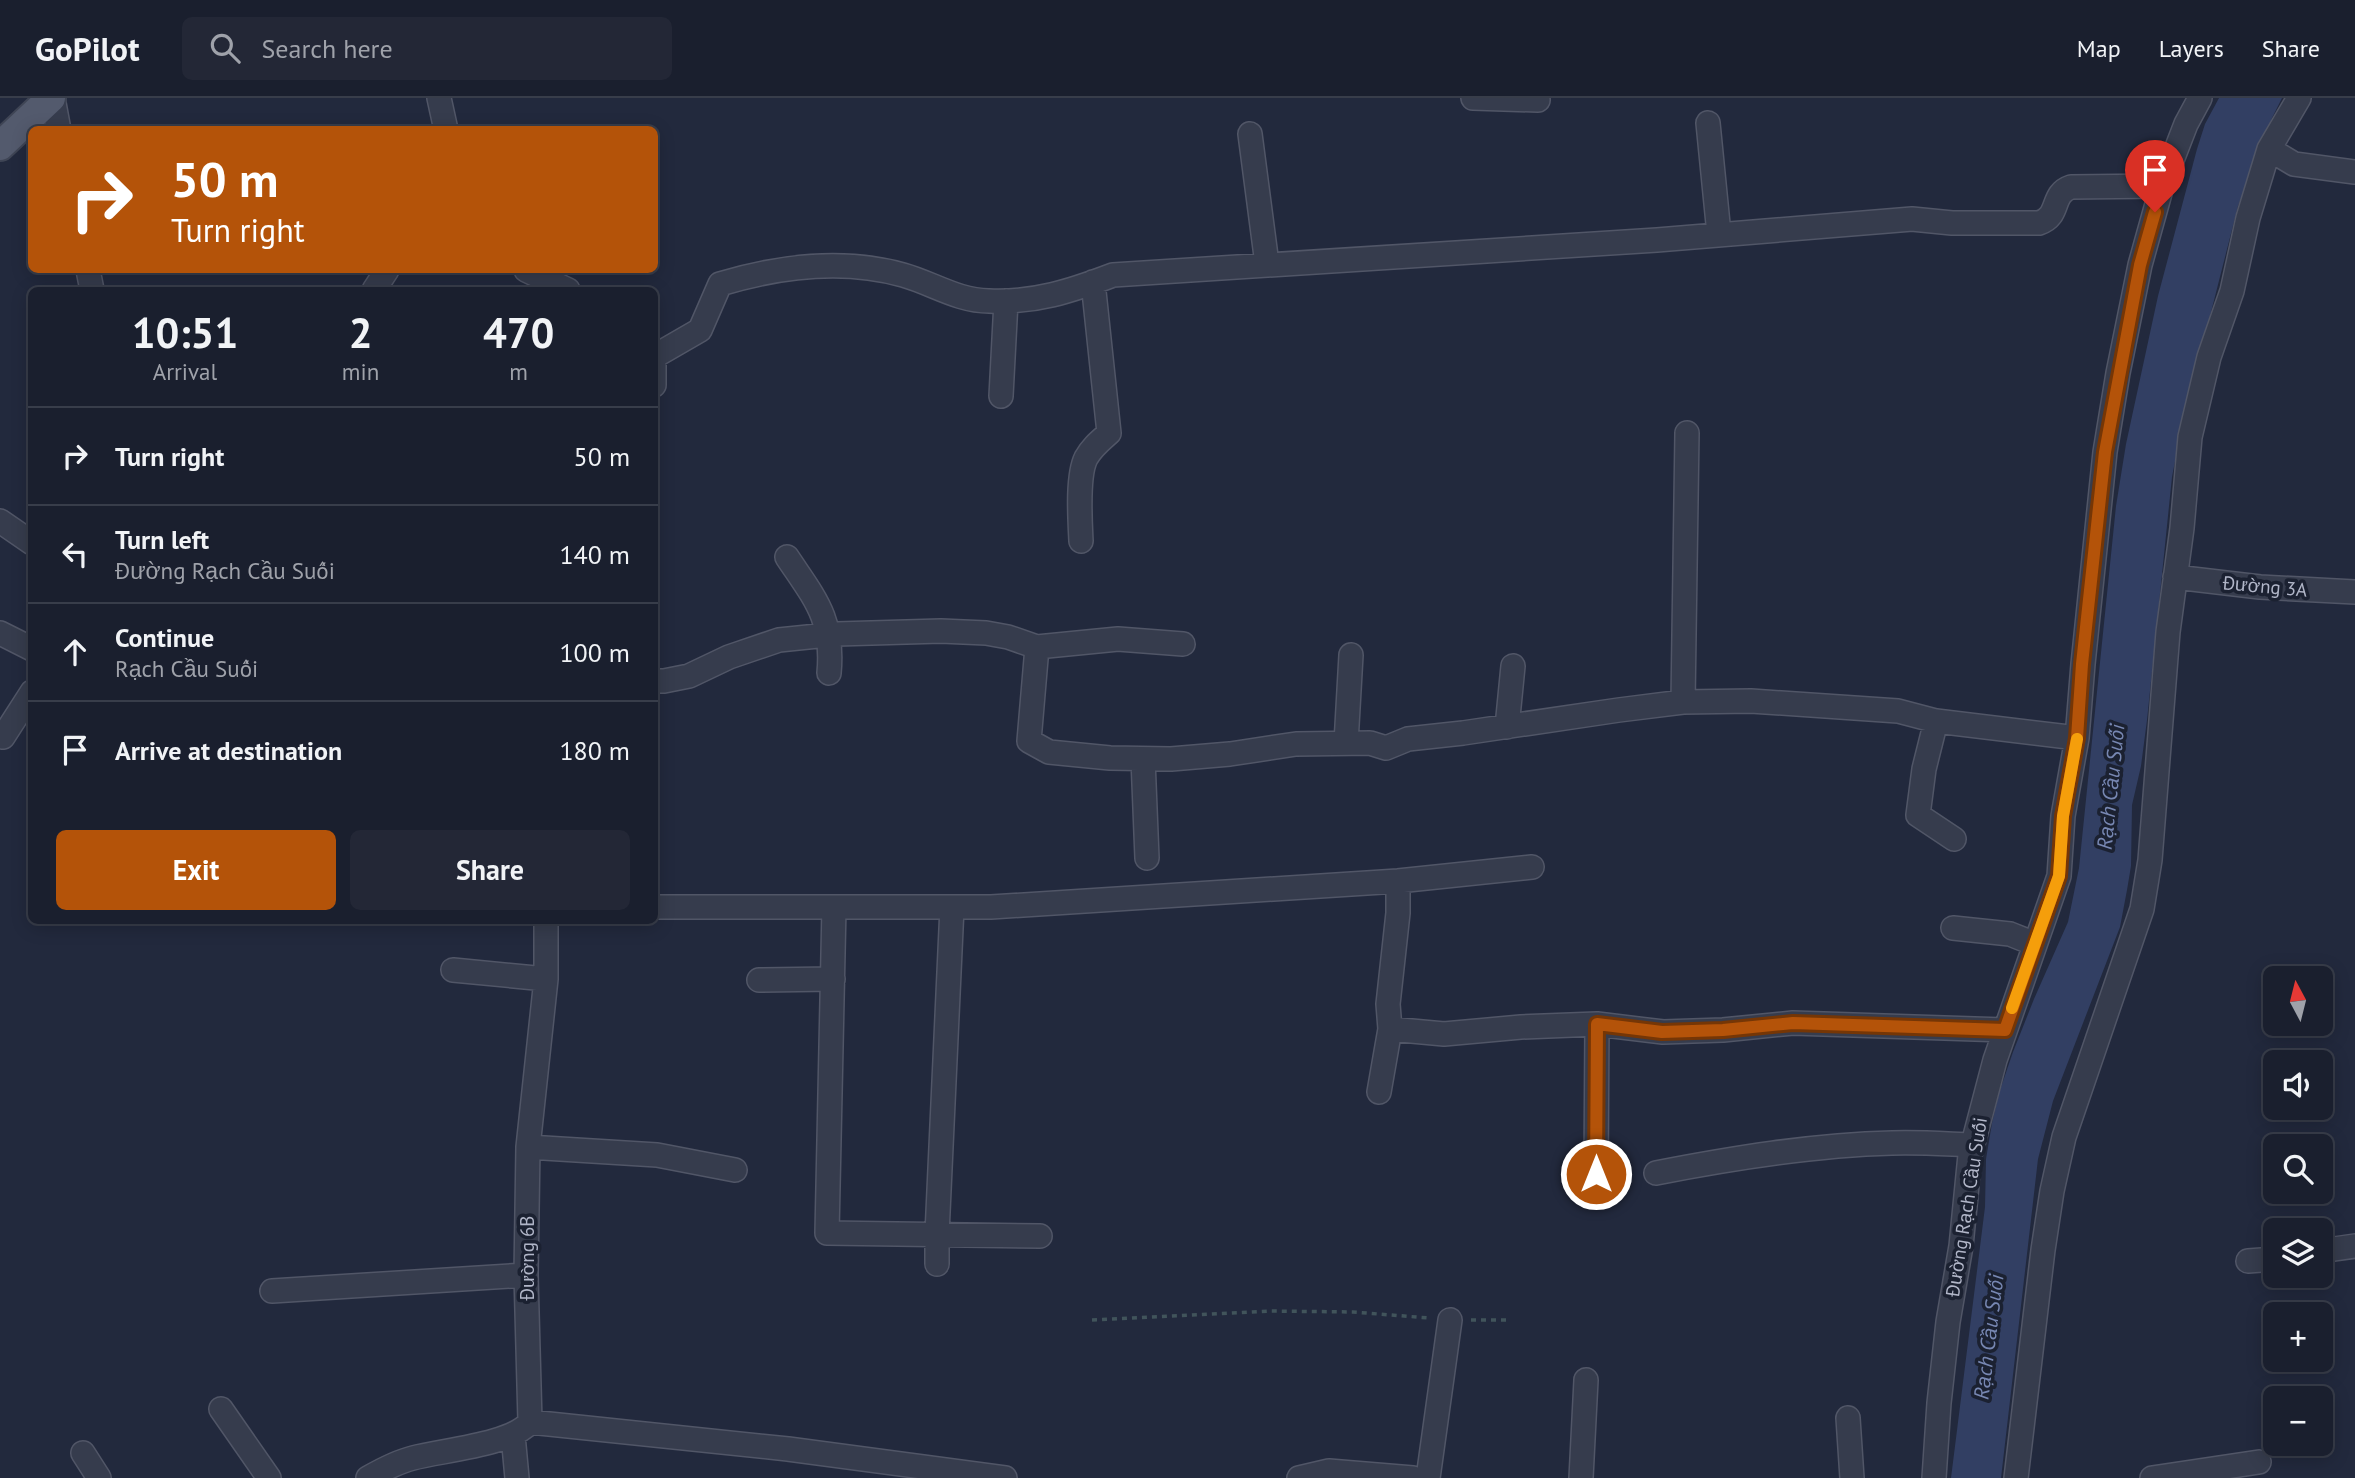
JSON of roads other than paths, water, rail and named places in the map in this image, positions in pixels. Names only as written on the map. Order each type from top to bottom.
[{"type":"main road","points":[[0,146],[52,98]]},
{"type":"street","points":[[52,98],[58,126]]},
{"type":"street","points":[[439,98],[445,126]]},
{"type":"street","points":[[1473,98],[1538,100]]},
{"type":"street","points":[[1037,647],[1029,741],[1049,752],[1110,758],[1230,754],[1296,744],[1370,743],[1386,748],[1408,738],[1683,702],[1751,701],[1898,711],[1936,721],[2077,738],[2082,664],[2105,452],[2140,265],[2162,186],[2186,124],[2200,98]]},
{"type":"street","points":[[2016,1478],[2052,1191],[2064,1137],[2142,909],[2150,860],[2168,632],[2182,528],[2190,437],[2208,357],[2232,291],[2248,218],[2269,149],[2299,98]]},
{"type":"street","points":[[1708,123],[1719,234]]},
{"type":"street","points":[[1250,134],[1267,264]]},
{"type":"street","points":[[2269,149],[2294,164],[2355,172]]},
{"type":"street","points":[[658,354],[700,330],[720,284],[758,273],[819,265],[872,268],[906,276],[947,293],[986,302],[1029,300],[1065,293],[1113,275],[1912,219],[1952,223],[2039,223],[2052,215],[2057,198],[2071,187],[2162,186]]},
{"type":"street","points":[[532,273],[562,287]]},
{"type":"street","points":[[1081,541],[1079,504],[1085,460],[1094,446],[1109,433],[1093,282]]},
{"type":"street","points":[[1001,396],[1006,301]]},
{"type":"street","points":[[1683,702],[1687,433]]},
{"type":"street","points":[[0,521],[28,540]]},
{"type":"street","points":[[787,557],[821,609],[829,635],[829,673]]},
{"type":"street","name":"Đường 3A","points":[[2175,577],[2260,587],[2355,592]]},
{"type":"street","points":[[658,681],[689,676],[729,657],[779,640],[829,635],[941,631],[1008,636],[1037,647],[1118,639],[1183,644]]},
{"type":"street","points":[[0,633],[28,647]]},
{"type":"street","points":[[1346,743],[1351,655]]},
{"type":"street","points":[[1507,727],[1513,666]]},
{"type":"street","points":[[3,737],[28,698]]},
{"type":"street","points":[[1936,721],[1924,769],[1918,814],[1954,839]]},
{"type":"street","name":"Đường Rạch Cầu Suối","points":[[1934,1478],[1948,1322],[1961,1246],[1973,1145],[2005,1030],[2059,876],[2063,816],[2077,738]]},
{"type":"street","points":[[1143,759],[1147,858]]},
{"type":"street","points":[[658,907],[1004,906],[1398,881],[1532,867]]},
{"type":"street","points":[[1379,1092],[1391,1029],[1388,1004],[1398,914],[1398,881]]},
{"type":"street","points":[[834,907],[827,1233],[1040,1236]]},
{"type":"street","points":[[937,1264],[953,907]]},
{"type":"street","name":"Đường 6B","points":[[517,1478],[522,1428],[528,1147],[546,979],[546,924]]},
{"type":"street","points":[[1953,928],[2010,934],[2035,944]]},
{"type":"street","points":[[453,970],[546,979]]},
{"type":"street","points":[[759,980],[833,979]]},
{"type":"street","points":[[1391,1029],[1444,1034],[1597,1024],[1662,1032],[1723,1030],[1793,1023],[2005,1030]]},
{"type":"street","points":[[1596,1174],[1597,1024]]},
{"type":"street","points":[[1656,1173],[1727,1160],[1823,1148],[1892,1143],[1973,1145]]},
{"type":"street","points":[[528,1147],[657,1155],[735,1170]]},
{"type":"street","points":[[2333,1249],[2355,1246]]},
{"type":"street","points":[[2248,1261],[2263,1260]]},
{"type":"street","points":[[272,1291],[526,1275]]},
{"type":"street","points":[[1428,1478],[1450,1320]]},
{"type":"street","points":[[1581,1478],[1586,1380]]},
{"type":"street","points":[[221,1409],[269,1478]]},
{"type":"street","points":[[1848,1418],[1852,1478]]},
{"type":"street","points":[[368,1478],[412,1458],[522,1428],[644,1432],[881,1470],[1005,1478]]},
{"type":"street","points":[[83,1453],[99,1478]]},
{"type":"street","points":[[2152,1478],[2259,1462]]},
{"type":"street","points":[[1299,1478],[1329,1471],[1413,1478]]},
{"type":"water","name":"Rạch Cầu Suối","points":[[2219,98],[2282,98],[2238,206],[2181,430],[2172,477],[2141,766],[2132,805],[2131,866],[2127,890],[2120,927],[2053,1101],[2038,1159],[2001,1478],[1951,1478],[1985,1207],[1986,1159],[1992,1123],[2013,1052],[2068,922],[2079,868],[2116,506],[2126,444],[2158,296],[2197,149],[2205,124]]}]
